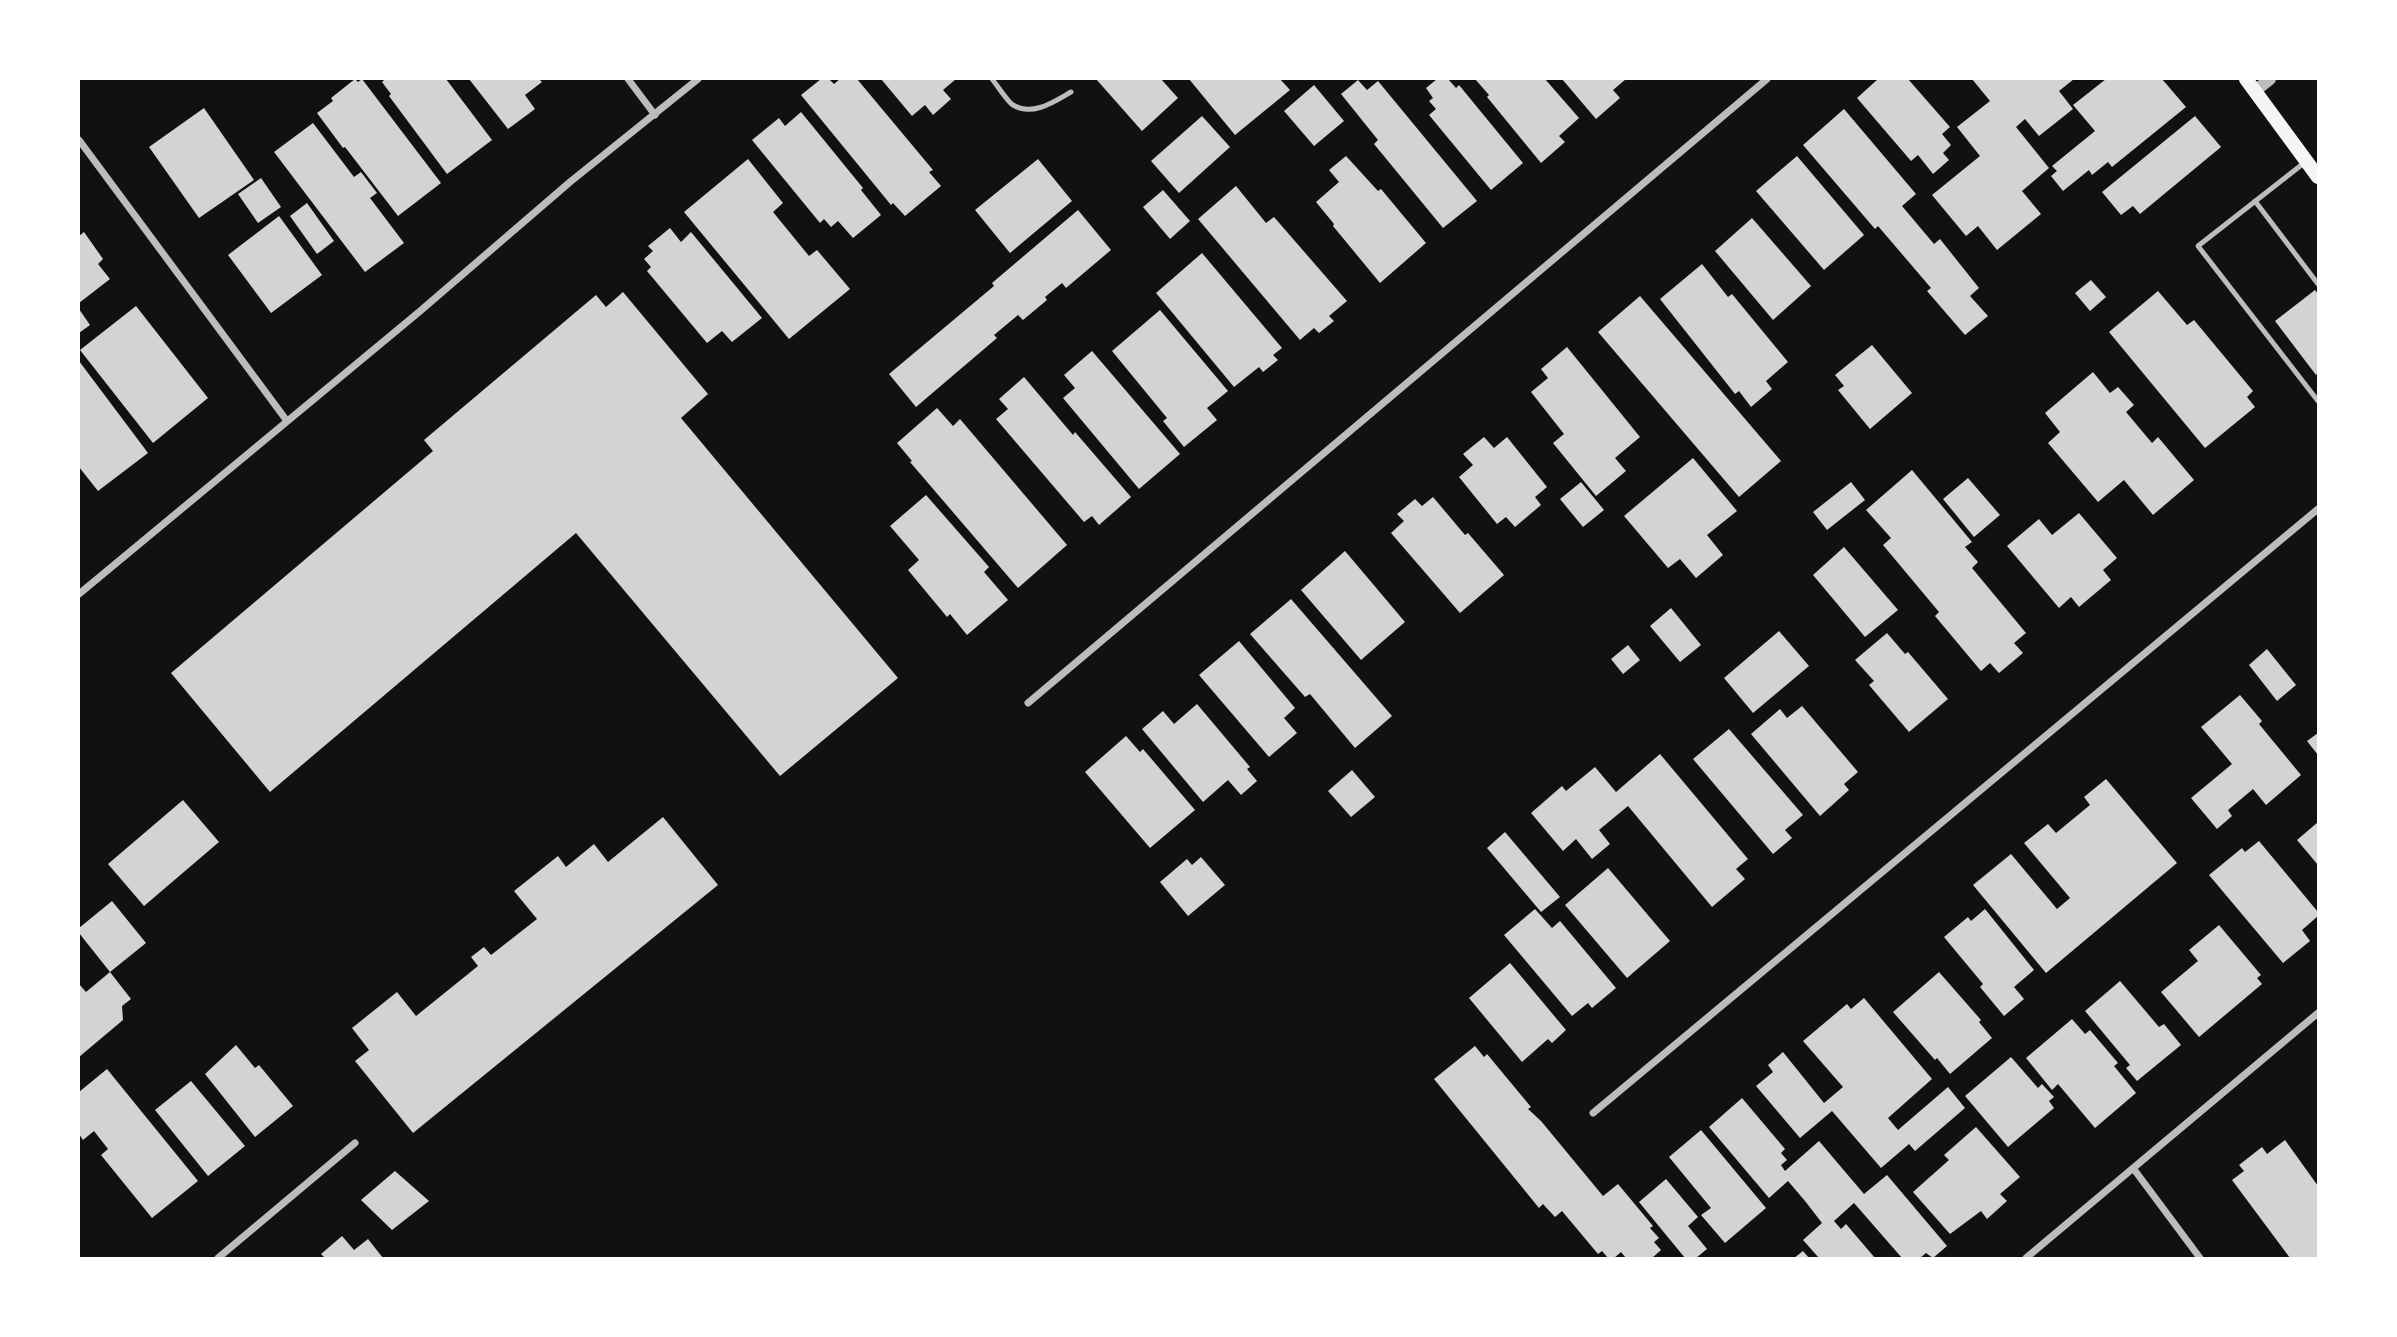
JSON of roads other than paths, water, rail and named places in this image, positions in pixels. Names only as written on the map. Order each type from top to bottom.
[{"type":"main road","points":[[2246,79],[2318,177]]},
{"type":"street","points":[[628,79],[655,115]]},
{"type":"street","points":[[79,594],[419,312],[570,182],[698,79]]},
{"type":"street","points":[[1028,703],[1767,79]]},
{"type":"street","points":[[2256,91],[2270,79]]},
{"type":"street","points":[[79,140],[286,421]]},
{"type":"street","points":[[1593,1113],[2318,509]]},
{"type":"street","points":[[2026,1258],[2318,1013]]},
{"type":"street","points":[[218,1258],[355,1143]]},
{"type":"street","points":[[2133,1168],[2200,1258]]},
{"type":"lane","points":[[992,79],[1013,105],[1031,108],[1045,107],[1071,92]]},
{"type":"lane","points":[[2306,161],[2198,246],[2318,401]]},
{"type":"lane","points":[[2256,201],[2318,285]]}]
